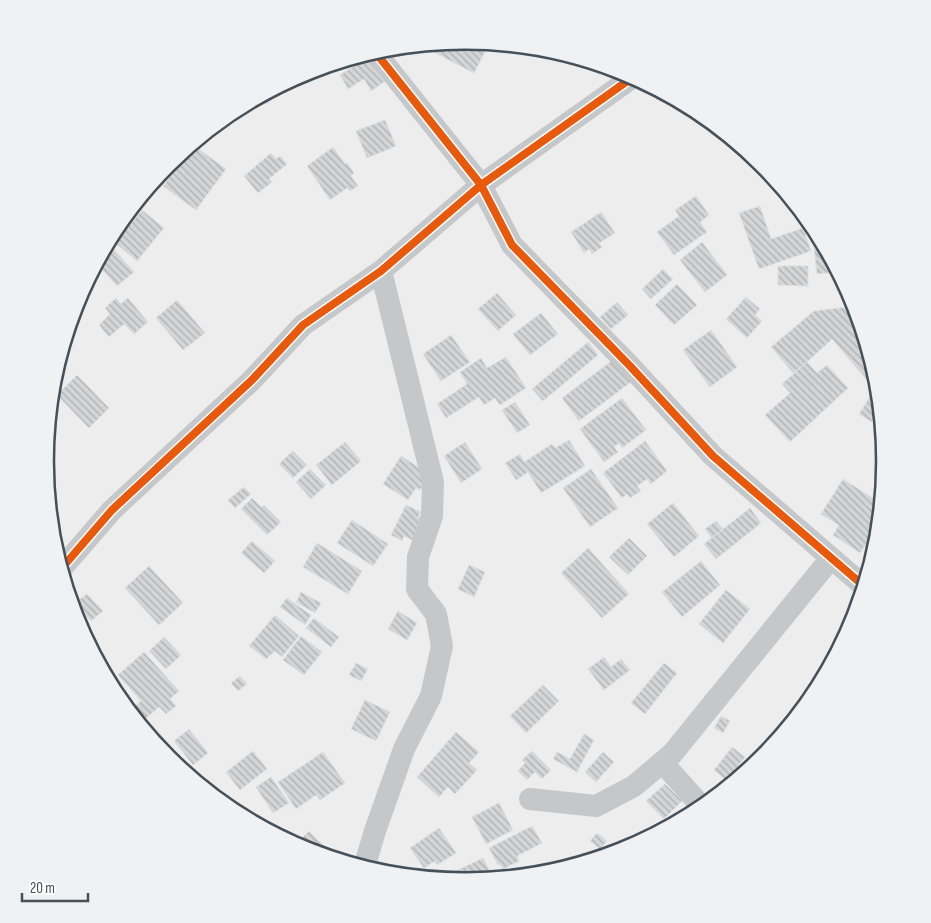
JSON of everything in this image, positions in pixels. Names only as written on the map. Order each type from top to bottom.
[{"type":"street","points":[[381,59],[481,185],[512,245],[630,366],[713,456],[831,558],[860,578]]},
{"type":"street","points":[[67,562],[112,510],[252,380],[303,325],[380,271],[481,185],[626,82]]},
{"type":"street","points":[[366,861],[404,750],[431,696],[442,646],[436,614],[417,588],[418,557],[432,516],[433,482],[380,271]]},
{"type":"street","points":[[530,799],[596,806],[634,786],[672,754],[831,558]]},
{"type":"street","points":[[662,762],[697,802]]},
{"type":"building","points":[[486,51],[474,73],[433,52]]},
{"type":"building","points":[[375,60],[387,80],[371,91],[364,79],[348,89],[340,75],[356,65]]},
{"type":"building","points":[[385,120],[396,146],[367,158],[356,131]]},
{"type":"building","points":[[333,147],[354,173],[351,176],[358,186],[350,191],[347,188],[330,200],[307,166]]},
{"type":"building","points":[[198,149],[226,169],[196,210],[163,186],[171,175]]},
{"type":"building","points":[[271,153],[276,159],[280,156],[287,164],[269,179],[272,182],[258,193],[244,176]]},
{"type":"building","points":[[696,196],[709,215],[700,222],[707,232],[674,255],[657,232],[679,216],[675,210]]},
{"type":"building","points":[[760,206],[771,239],[803,228],[811,251],[759,269],[739,213]]},
{"type":"building","points":[[142,210],[164,228],[137,261],[116,244]]},
{"type":"building","points":[[601,212],[615,233],[599,243],[602,247],[592,254],[589,249],[584,253],[571,232]]},
{"type":"building","points":[[702,242],[727,275],[705,292],[680,260]]},
{"type":"building","points":[[113,249],[134,272],[117,286],[102,269]]},
{"type":"building","points":[[814,249],[818,249],[831,273],[817,274]]},
{"type":"building","points":[[778,266],[808,266],[808,286],[778,285]]},
{"type":"building","points":[[663,269],[673,279],[651,299],[642,289]]},
{"type":"building","points":[[677,284],[697,305],[674,325],[655,305]]},
{"type":"building","points":[[497,293],[516,315],[498,331],[478,309]]},
{"type":"building","points":[[746,297],[760,309],[755,315],[762,321],[747,338],[726,319]]},
{"type":"building","points":[[116,298],[121,304],[128,298],[148,322],[134,334],[124,324],[109,337],[99,325],[110,314],[105,308]]},
{"type":"building","points":[[177,300],[205,333],[183,350],[156,318]]},
{"type":"building","points":[[617,302],[628,315],[611,329],[600,317]]},
{"type":"building","points":[[847,307],[863,355],[869,383],[832,339],[793,373],[771,347],[814,311]]},
{"type":"building","points":[[541,313],[558,334],[530,355],[513,334]]},
{"type":"building","points":[[711,330],[737,367],[710,387],[683,350]]},
{"type":"building","points":[[451,335],[470,362],[441,381],[423,354]]},
{"type":"building","points":[[588,342],[598,355],[543,401],[532,389]]},
{"type":"building","points":[[506,357],[526,388],[500,405],[495,398],[484,405],[479,397],[446,418],[437,404],[467,384],[460,372],[481,358],[487,368]]},
{"type":"building","points":[[614,359],[631,382],[579,421],[562,398]]},
{"type":"building","points":[[807,362],[817,373],[827,365],[848,388],[790,442],[765,415],[790,393],[782,384]]},
{"type":"building","points":[[77,375],[109,408],[89,428],[60,398],[60,392]]},
{"type":"building","points":[[871,395],[874,419],[872,422],[859,414]]},
{"type":"building","points":[[622,398],[646,430],[622,448],[619,443],[614,447],[618,452],[604,462],[580,429]]},
{"type":"building","points":[[515,402],[530,425],[517,433],[502,410]]},
{"type":"building","points":[[569,440],[585,466],[541,493],[528,472],[516,480],[505,463],[520,454],[524,462],[552,444],[555,448]]},
{"type":"building","points":[[645,441],[667,471],[651,484],[647,479],[637,486],[641,491],[630,498],[627,494],[622,498],[603,473]]},
{"type":"building","points":[[345,442],[361,461],[332,485],[316,465]]},
{"type":"building","points":[[465,442],[482,469],[461,483],[444,456]]},
{"type":"building","points":[[293,451],[307,465],[293,478],[279,464]]},
{"type":"building","points":[[401,456],[426,472],[425,482],[420,490],[416,488],[408,500],[383,484]]},
{"type":"building","points":[[310,469],[326,485],[311,499],[296,482]]},
{"type":"building","points":[[591,469],[618,508],[590,527],[563,488]]},
{"type":"building","points":[[843,479],[875,499],[869,539],[860,553],[833,535],[839,525],[821,514]]},
{"type":"building","points":[[244,487],[251,494],[235,508],[228,500]]},
{"type":"building","points":[[252,498],[261,507],[264,505],[281,522],[267,535],[241,509]]},
{"type":"building","points":[[673,503],[699,536],[674,557],[647,524]]},
{"type":"building","points":[[406,505],[421,512],[418,517],[424,520],[414,541],[404,536],[402,541],[391,535]]},
{"type":"building","points":[[750,508],[761,523],[716,559],[704,544]]},
{"type":"building","points":[[352,520],[388,544],[373,566],[337,543]]},
{"type":"building","points":[[716,521],[723,529],[712,538],[705,529]]},
{"type":"building","points":[[629,538],[647,556],[628,575],[609,557]]},
{"type":"building","points":[[252,541],[275,561],[264,573],[241,553]]},
{"type":"building","points":[[317,543],[362,571],[348,594],[303,567]]},
{"type":"building","points":[[588,548],[629,594],[602,618],[561,573]]},
{"type":"building","points":[[701,561],[720,585],[682,617],[662,592]]},
{"type":"building","points":[[469,565],[485,572],[474,597],[458,589]]},
{"type":"building","points":[[149,566],[183,603],[159,625],[125,588]]},
{"type":"building","points":[[726,590],[750,609],[723,643],[699,624]]},
{"type":"building","points":[[301,592],[321,603],[315,613],[296,602]]},
{"type":"building","points":[[87,594],[103,611],[91,621],[82,611],[78,600]]},
{"type":"building","points":[[287,598],[311,615],[305,625],[280,607]]},
{"type":"building","points":[[398,611],[417,623],[407,640],[388,629]]},
{"type":"building","points":[[275,615],[299,636],[282,657],[275,651],[266,659],[249,646]]},
{"type":"building","points":[[314,618],[339,637],[331,647],[306,628]]},
{"type":"building","points":[[301,636],[322,652],[304,675],[283,660]]},
{"type":"building","points":[[164,637],[181,655],[166,669],[149,651]]},
{"type":"building","points":[[144,652],[179,691],[170,699],[176,706],[166,714],[159,707],[145,719],[135,706],[141,701],[118,675]]},
{"type":"building","points":[[604,657],[611,667],[621,659],[630,670],[604,690],[588,669]]},
{"type":"building","points":[[356,663],[368,669],[361,681],[349,675]]},
{"type":"building","points":[[664,663],[677,673],[645,714],[631,703]]},
{"type":"building","points":[[240,676],[247,684],[238,691],[231,683]]},
{"type":"building","points":[[543,685],[559,701],[526,733],[510,716]]},
{"type":"building","points":[[365,700],[390,712],[376,741],[351,729]]},
{"type":"building","points":[[721,716],[730,721],[723,733],[714,728]]},
{"type":"building","points":[[189,729],[208,753],[193,765],[174,741]]},
{"type":"building","points":[[456,732],[479,752],[469,763],[477,770],[455,794],[448,787],[439,797],[417,777]]},
{"type":"building","points":[[584,734],[594,740],[577,772],[553,759],[557,752],[570,759]]},
{"type":"building","points":[[732,747],[745,757],[726,780],[714,770]]},
{"type":"building","points":[[253,751],[267,769],[240,790],[226,772]]},
{"type":"building","points":[[532,751],[551,770],[542,779],[535,772],[527,780],[518,771],[525,763],[522,760]]},
{"type":"building","points":[[323,752],[345,783],[320,800],[316,795],[296,809],[278,782]]},
{"type":"building","points":[[603,752],[614,762],[596,782],[585,772]]},
{"type":"building","points":[[271,777],[289,803],[273,813],[256,787]]},
{"type":"building","points":[[665,784],[682,801],[664,819],[646,801]]},
{"type":"building","points":[[499,803],[513,830],[486,844],[472,817]]},
{"type":"building","points":[[532,826],[542,843],[517,856],[519,861],[503,869],[500,864],[498,865],[489,848]]},
{"type":"building","points":[[439,828],[456,853],[437,865],[435,861],[424,868],[410,848]]},
{"type":"building","points":[[309,831],[327,849],[308,842],[301,839]]},
{"type":"building","points":[[597,833],[607,841],[600,849],[590,841]]},
{"type":"building","points":[[483,858],[490,872],[466,873],[453,873]]},
{"type":"cycle path","points":[[381,59],[481,185],[512,245],[630,366],[713,456],[859,582]]},
{"type":"cycle path","points":[[67,562],[112,510],[252,380],[303,325],[381,271],[481,185],[626,82]]}]
